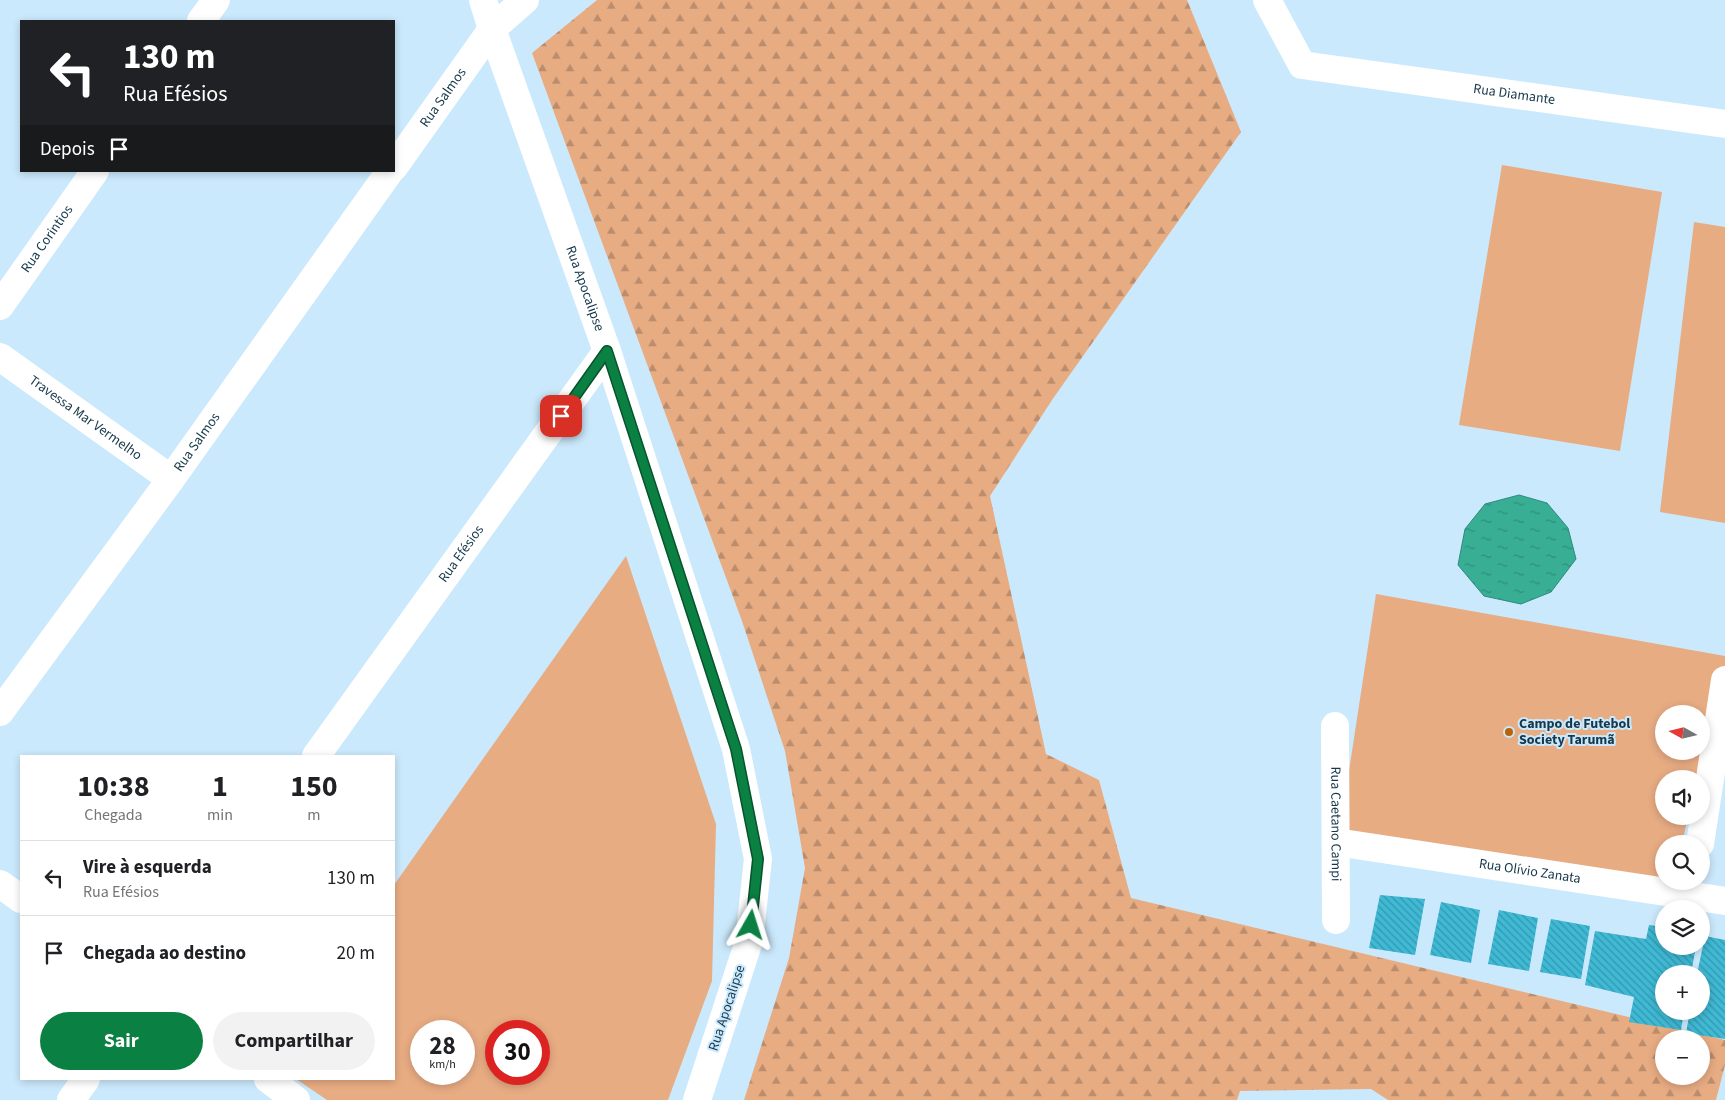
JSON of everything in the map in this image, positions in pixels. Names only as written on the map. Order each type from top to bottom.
[{"type":"street","points":[[202,20],[216,0]]},
{"type":"street","name":"Rua Apocalipse","points":[[483,0],[607,351],[736,749],[758,859],[750,942],[697,1100]]},
{"type":"street","name":"Rua Salmos","points":[[395,166],[492,29],[525,0]]},
{"type":"street","name":"Rua Diamante","points":[[1268,0],[1302,65],[1725,124]]},
{"type":"street","name":"Rua Corintios","points":[[0,306],[94,172]]},
{"type":"street","name":"Rua Salmos","points":[[0,712],[171,479],[389,172]]},
{"type":"street","name":"Rua Efésios","points":[[317,755],[607,351]]},
{"type":"street","name":"Travessa Mar Vermelho","points":[[0,357],[171,479]]},
{"type":"street","points":[[1701,835],[1725,680]]},
{"type":"street","name":"Rua Caetano Campi","points":[[1335,726],[1336,920]]},
{"type":"street","name":"Rua Olívio Zanata","points":[[1336,842],[1655,883]]},
{"type":"street","points":[[0,884],[20,898]]},
{"type":"street","name":"Rua Olívio Zanata","points":[[1698,890],[1725,901]]},
{"type":"street","points":[[71,1100],[85,1080]]},
{"type":"street","points":[[269,1080],[296,1100]]},
{"type":"green space","points":[[597,0],[1187,0],[1241,132],[1052,400],[990,496],[1046,754],[1099,780],[1131,898],[1683,1030],[1655,1030],[1655,1085],[1710,1085],[1710,1036],[1725,1040],[1725,1065],[1716,1100],[1388,1100],[1371,1089],[1240,1091],[1237,1100],[744,1100],[789,958],[805,868],[785,751],[742,621],[532,53]]},
{"type":"green space","points":[[1502,165],[1662,192],[1620,451],[1459,425]]},
{"type":"green space","points":[[1694,222],[1725,227],[1725,523],[1660,512]]},
{"type":"green space","points":[[626,556],[716,824],[712,981],[668,1100],[327,1100],[297,1080],[395,1080],[395,884]]},
{"type":"green space","name":"Campo de Futebol Society Tarumã","points":[[1376,594],[1725,656],[1725,671],[1710,731],[1710,705],[1655,705],[1655,760],[1703,760],[1700,770],[1655,770],[1655,825],[1686,825],[1684,835],[1655,835],[1655,880],[1340,830]]},
{"type":"water","points":[[1519,495],[1547,503],[1568,528],[1576,559],[1551,592],[1521,604],[1484,596],[1458,565],[1465,529],[1485,504]]},
{"type":"building","points":[[1380,895],[1425,899],[1415,955],[1369,948]]},
{"type":"building","points":[[1441,902],[1480,910],[1471,963],[1430,955]]},
{"type":"building","points":[[1499,910],[1538,918],[1529,971],[1488,964]]},
{"type":"building","points":[[1551,919],[1590,926],[1581,979],[1540,972]]},
{"type":"building","points":[[1649,925],[1655,926],[1655,955],[1694,955],[1693,965],[1655,965],[1655,1020],[1683,1020],[1681,1030],[1629,1022],[1634,997],[1585,985],[1595,931],[1646,939]]},
{"type":"building","points":[[1710,937],[1725,940],[1725,1039],[1710,1037],[1710,1030],[1687,1030],[1688,1020],[1710,1020],[1710,965],[1699,965],[1701,955],[1710,955]]},
{"type":"place","name":"Campo de Futebol Society Tarumã","points":[[1509,732]]},
{"type":"route","points":[[561,416],[607,351],[736,749],[758,859],[751,925]]}]
